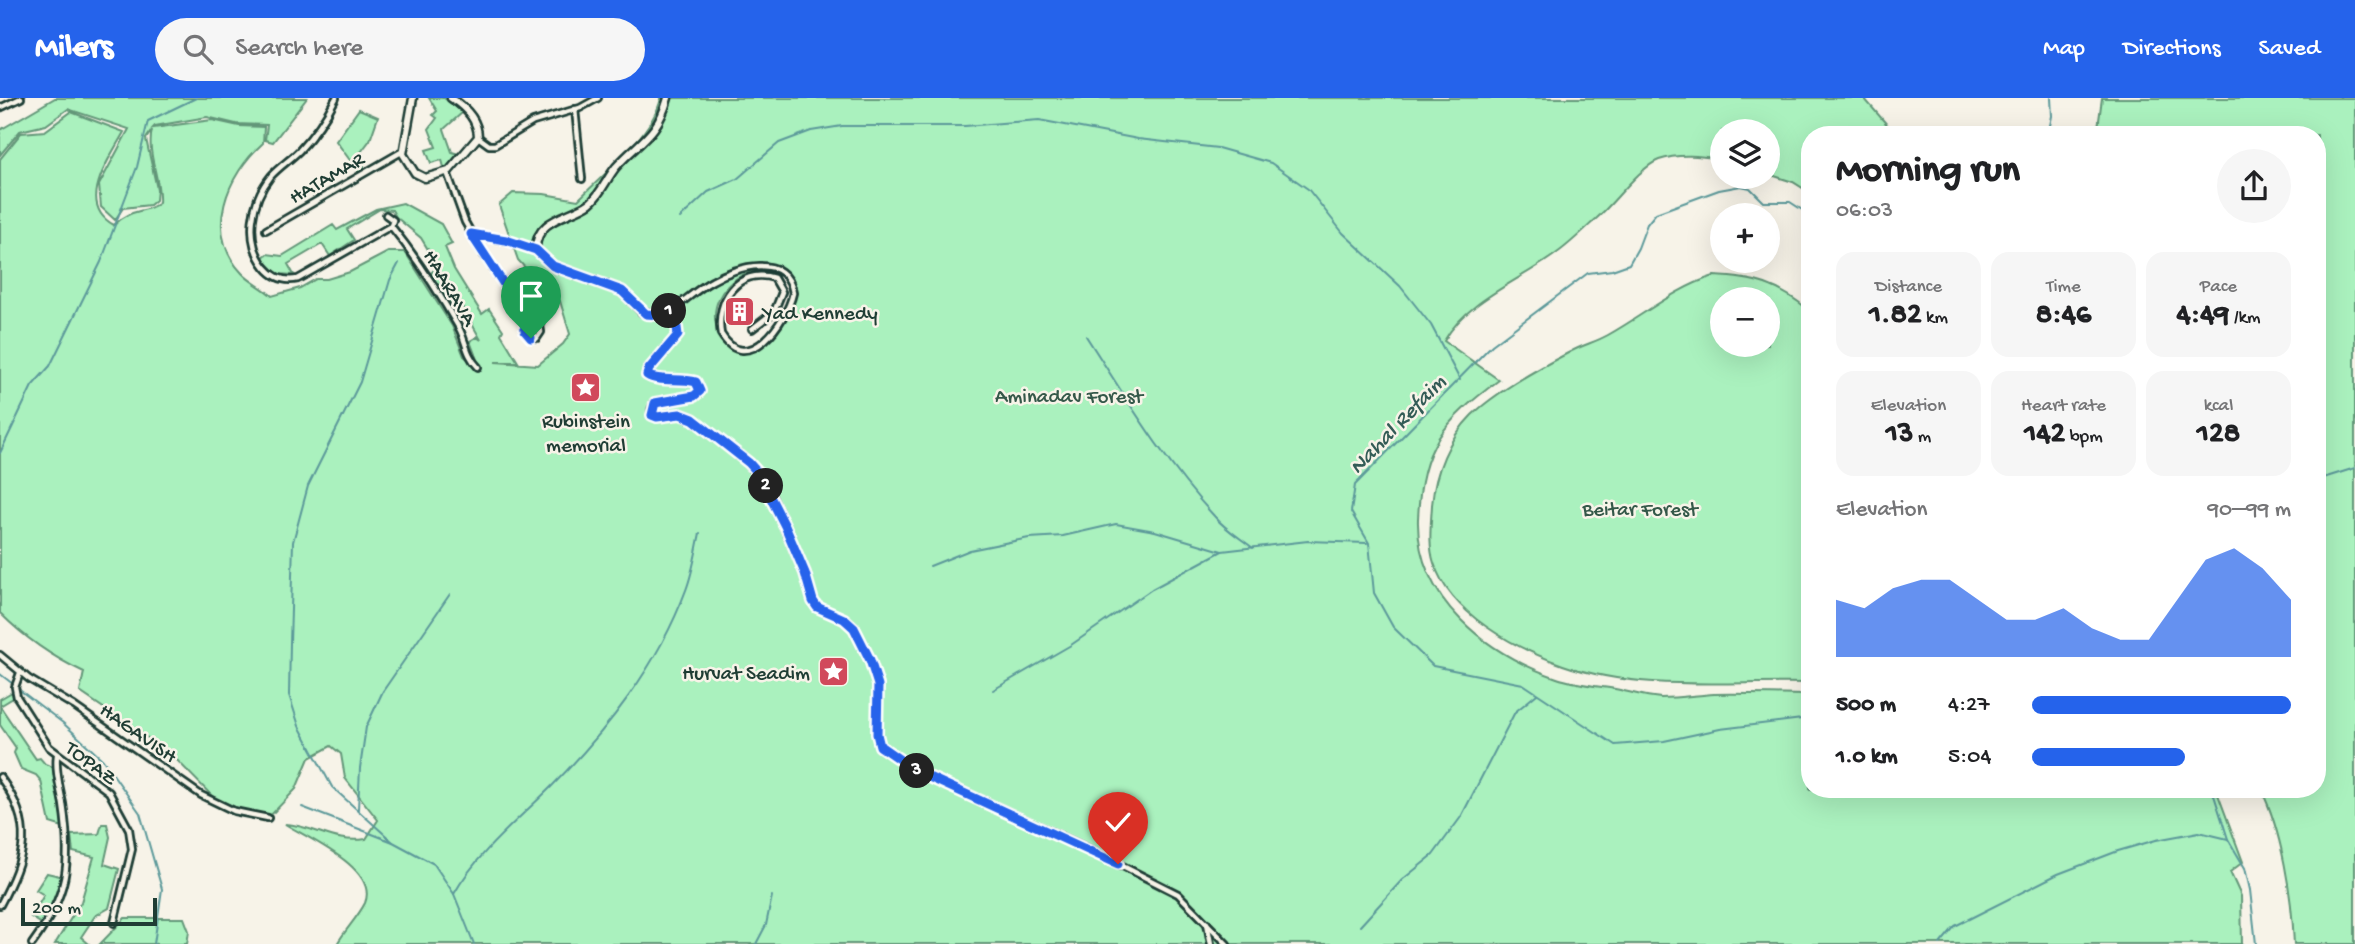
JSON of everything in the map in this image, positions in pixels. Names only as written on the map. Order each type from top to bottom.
[{"type":"street","points":[[0,108],[21,98]]},
{"type":"street","points":[[336,98],[306,144],[276,171],[262,189],[253,219],[256,253],[276,277],[294,280],[391,226]]},
{"type":"street","points":[[413,98],[403,151],[405,161],[419,176],[425,178],[447,172],[477,137],[477,127],[470,115],[451,98]]},
{"type":"street","points":[[477,137],[489,145],[495,145],[537,120],[575,109],[598,98]]},
{"type":"street","points":[[536,250],[537,240],[548,224],[588,204],[616,167],[653,132],[668,98]]},
{"type":"street","points":[[575,109],[582,180]]},
{"type":"street","name":"HATAMAR","points":[[266,230],[403,151]]},
{"type":"street","points":[[447,172],[471,234],[524,315],[527,334],[532,338],[538,337],[540,325],[524,315]]},
{"type":"street","name":"HAARAVA","points":[[386,215],[393,220],[391,226],[430,277],[461,332],[470,358],[478,366]]},
{"type":"street","points":[[471,234],[506,240],[536,250],[553,266],[622,291],[646,314],[660,315],[671,310],[711,281],[729,272],[770,266],[786,275],[793,293],[786,313],[769,339],[751,348],[731,345],[721,334],[721,305],[727,295],[749,278],[774,278],[782,292],[779,305],[752,329]]},
{"type":"street","points":[[671,310],[676,320],[678,335],[647,375],[655,379],[688,379],[696,382],[700,391],[694,396],[655,403],[652,415],[657,417],[680,414],[693,419],[749,463],[775,503],[805,573],[813,601],[817,607],[844,619],[854,628],[870,660],[878,685],[877,734],[880,746],[916,771],[1065,837],[1178,894],[1227,944]]},
{"type":"street","name":"HAGAVISH","points":[[0,655],[20,673],[69,703],[201,795],[234,811],[268,818]]},
{"type":"street","name":"TOPAZ","points":[[20,673],[15,687],[17,697],[57,755],[106,789],[117,803],[130,832],[132,849],[114,923]]},
{"type":"street","points":[[32,944],[56,907],[67,874],[67,838],[57,755]]},
{"type":"street","points":[[0,777],[17,806],[24,839],[21,862],[0,905]]},
{"type":"street","points":[[1207,922],[1211,944]]},
{"type":"green space","name":"Aminadav Forest","points":[[55,98],[307,98],[273,142],[265,140],[267,125],[236,124],[207,117],[153,128],[212,120],[239,126],[264,127],[263,143],[239,171],[224,205],[224,240],[230,257],[242,273],[272,296],[300,288],[316,279],[327,279],[350,272],[388,252],[405,252],[452,326],[464,356],[476,365],[478,362],[470,341],[477,337],[481,340],[458,299],[449,303],[431,273],[438,266],[421,238],[396,217],[392,210],[380,209],[347,229],[354,240],[330,256],[322,244],[288,264],[294,275],[278,274],[262,258],[267,254],[282,256],[333,225],[337,230],[376,209],[403,203],[441,224],[452,244],[445,247],[454,269],[482,314],[489,309],[503,330],[501,334],[518,362],[495,362],[538,365],[563,344],[570,334],[560,301],[546,291],[518,260],[499,205],[513,193],[544,194],[578,200],[638,139],[649,125],[661,98],[1864,98],[1888,126],[1801,126],[1801,187],[1780,178],[1780,119],[1710,119],[1710,158],[1682,156],[1652,164],[1567,245],[1495,292],[1454,327],[1444,341],[1499,380],[1463,409],[1439,438],[1430,454],[1424,472],[1418,519],[1421,548],[1429,574],[1460,620],[1482,638],[1531,668],[1557,678],[1661,698],[1714,694],[1801,695],[1801,798],[2219,798],[2243,862],[2230,872],[2241,896],[2242,944],[337,944],[365,903],[367,890],[362,878],[339,856],[285,824],[344,839],[366,839],[378,820],[345,778],[341,754],[331,746],[309,758],[296,789],[271,815],[250,813],[215,799],[171,754],[80,692],[84,672],[39,646],[0,613],[0,159],[21,133],[45,131],[71,112],[124,132],[99,180],[97,205],[103,216],[114,225],[133,213],[159,203],[158,184],[151,148],[152,130],[146,139],[157,189],[156,200],[150,205],[123,208],[115,220],[101,207],[99,185],[129,129],[68,109],[46,125],[20,131],[0,155],[0,130]],"holes":[[[767,269],[781,275],[787,284],[789,295],[779,320],[770,332],[750,348],[733,350],[722,338],[716,325],[715,311],[726,287],[737,278]]]},
{"type":"green space","points":[[429,98],[444,98],[463,112],[444,129],[452,152],[459,154],[445,171],[442,160],[431,163],[426,150],[436,147],[429,129],[437,118],[433,115],[437,111]]},
{"type":"green space","points":[[2102,98],[2355,98],[2355,944],[2294,944],[2285,865],[2265,798],[2326,798],[2326,126],[2098,126]]},
{"type":"green space","points":[[359,109],[378,117],[370,140],[358,156],[366,170],[360,174],[336,141]]},
{"type":"green space","name":"Beitar Forest","points":[[1714,276],[1742,278],[1773,287],[1710,287],[1710,357],[1780,357],[1780,290],[1801,304],[1801,683],[1654,682],[1623,679],[1563,665],[1525,649],[1486,627],[1454,598],[1442,581],[1431,549],[1432,505],[1436,480],[1456,435],[1472,415],[1493,397],[1532,373],[1608,335],[1700,281]]},
{"type":"green space","points":[[12,692],[13,698],[0,706],[0,699]]},
{"type":"green space","points":[[0,706],[36,759],[40,758],[53,767],[63,827],[50,823],[41,781],[36,775],[21,769],[14,753],[16,748],[0,725]]},
{"type":"green space","points":[[102,824],[107,824],[110,837],[104,864],[119,869],[109,908],[95,916],[81,937],[89,944],[55,944],[81,902],[94,857],[73,852],[71,835],[99,834]]},
{"type":"green space","points":[[47,873],[64,877],[42,924],[31,917],[44,895],[36,890]]},
{"type":"green space","points":[[125,918],[184,918],[189,931],[187,944],[100,944]]},
{"type":"waterway","points":[[0,453],[32,386],[50,366],[101,262],[137,167],[148,121],[196,98]]},
{"type":"waterway","points":[[2050,126],[2051,98]]},
{"type":"waterway","points":[[680,218],[708,192],[737,179],[779,143],[811,131],[842,126],[965,126],[1039,120],[1138,139],[1218,148],[1271,163],[1308,189],[1343,233],[1400,286],[1431,325],[1460,380]]},
{"type":"waterway","name":"Nahal Refaim","points":[[1801,209],[1790,202],[1764,202],[1750,188],[1741,186],[1719,190],[1656,213],[1647,224],[1629,264],[1612,270],[1588,273],[1492,345],[1355,485],[1351,512],[1369,543],[1374,593],[1393,627],[1433,666],[1523,684],[1615,745],[1664,741],[1720,729],[1801,719]]},
{"type":"waterway","points":[[393,842],[332,787],[299,726],[289,695],[293,542],[308,486],[360,382],[390,280],[399,263]]},
{"type":"waterway","points":[[1086,336],[1146,429],[1196,496],[1219,521],[1253,548]]},
{"type":"waterway","points":[[2326,477],[2355,468]]},
{"type":"waterway","points":[[930,566],[970,550],[1029,538],[1063,536],[1116,524],[1155,531],[1222,551],[1308,541],[1367,543]]},
{"type":"waterway","points":[[454,894],[486,851],[572,765],[629,696],[646,671],[674,618],[688,583],[700,533]]},
{"type":"waterway","points":[[993,690],[1071,645],[1152,589],[1222,551]]},
{"type":"waterway","points":[[358,809],[366,727],[383,691],[450,594]]},
{"type":"waterway","points":[[0,674],[13,684]]},
{"type":"waterway","points":[[17,688],[63,723],[103,760],[140,813],[162,889],[154,944]]},
{"type":"waterway","points":[[1360,926],[1402,880],[1433,855],[1461,817],[1515,712],[1537,694]]},
{"type":"waterway","name":"Nahal Refaim","points":[[2215,798],[2228,839],[2245,868],[2256,944]]},
{"type":"waterway","points":[[302,807],[393,842],[434,864],[454,894],[474,944]]},
{"type":"waterway","points":[[1940,944],[1955,926],[2058,874],[2118,851],[2199,832],[2228,839]]},
{"type":"waterway","points":[[756,944],[766,925],[772,896]]},
{"type":"place","name":"Yad Kennedy","points":[[740,312]]},
{"type":"place","name":"Rubinstein memorial","points":[[586,388]]},
{"type":"place","name":"Hurvat Seadim","points":[[833,672]]},
{"type":"route","points":[[531,338],[525,331],[524,315],[471,234],[506,240],[536,250],[553,266],[622,291],[646,314],[660,315],[671,310],[676,320],[677,338],[652,364],[647,375],[655,379],[688,379],[696,382],[700,391],[694,396],[655,403],[652,415],[657,417],[680,414],[693,419],[758,473],[785,526],[805,573],[813,601],[817,607],[844,619],[854,628],[870,660],[878,685],[877,734],[880,746],[916,771],[1118,864]]}]
